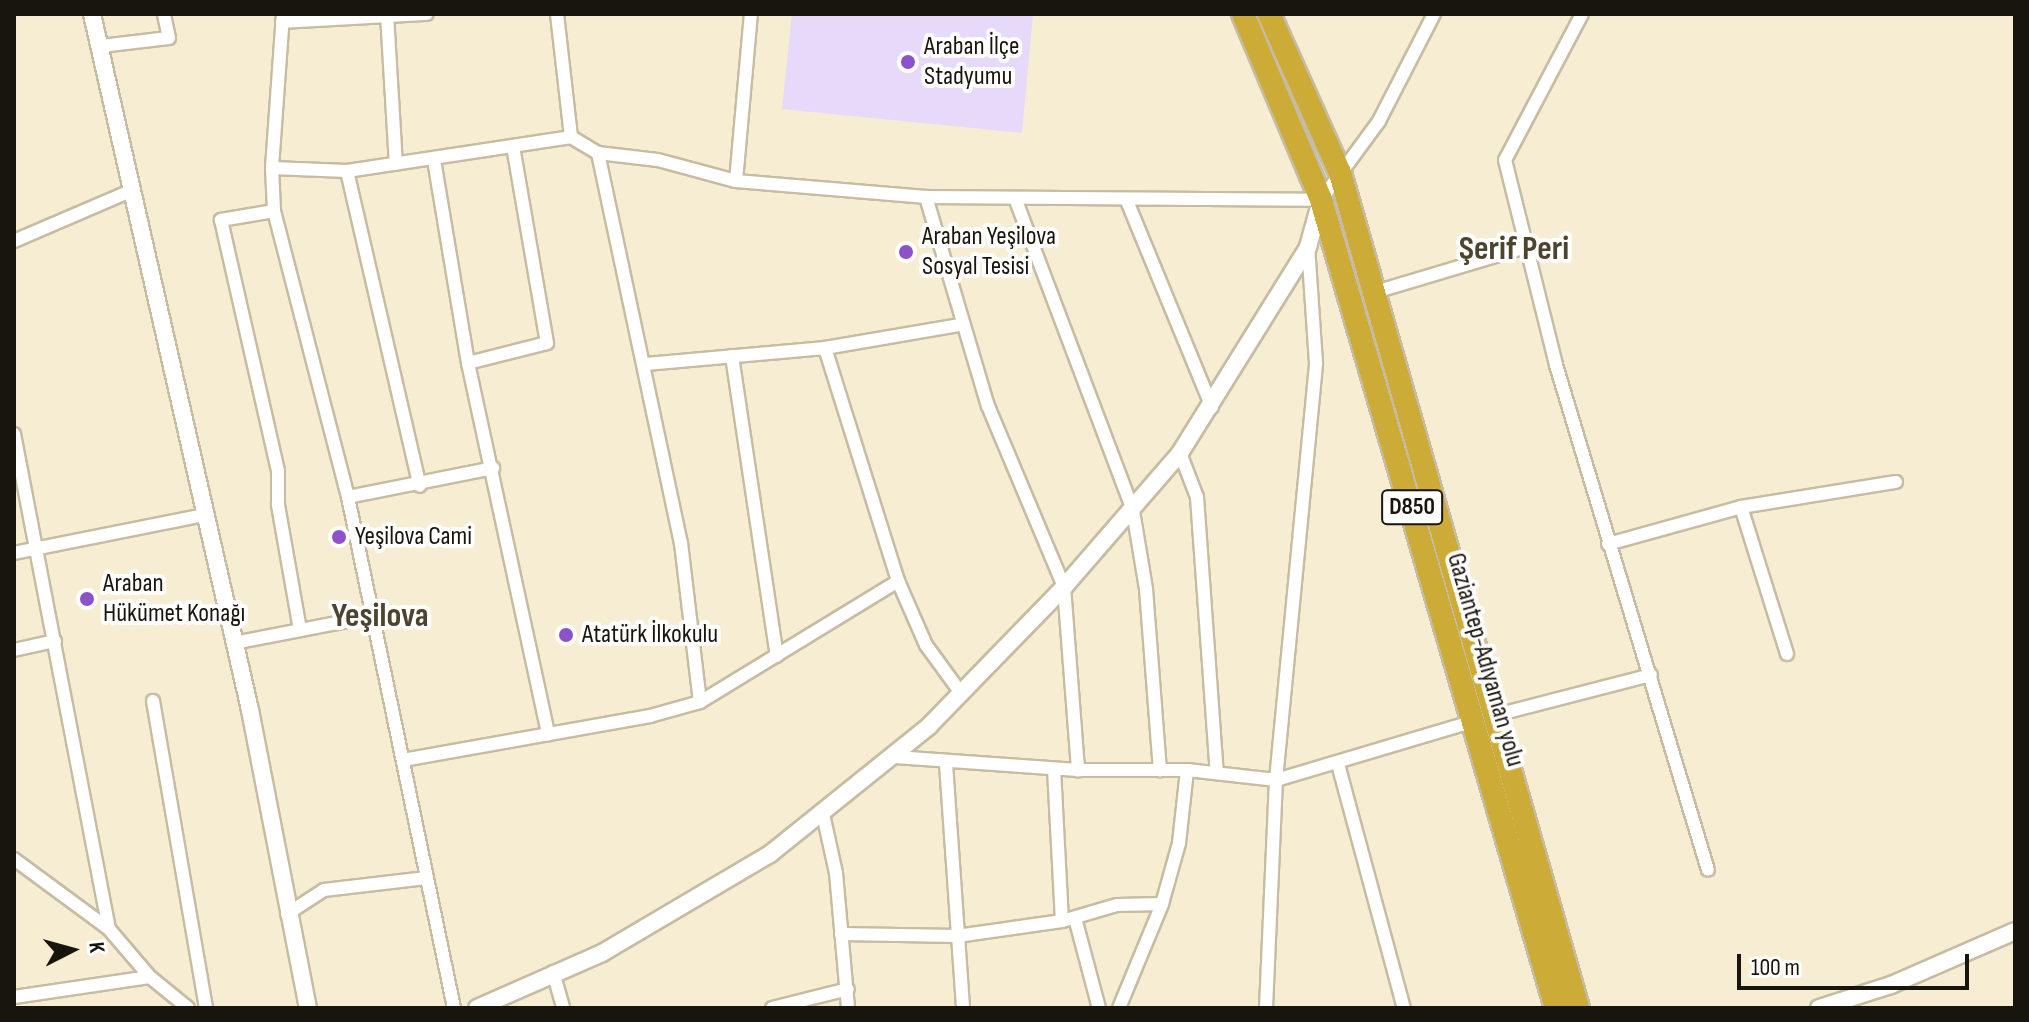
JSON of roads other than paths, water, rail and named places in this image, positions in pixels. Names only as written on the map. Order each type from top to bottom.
[{"type":"highway","name":"Gaziantep-Adıyaman yolu","points":[[1243,14],[1321,200],[1578,1008]]},
{"type":"highway","name":"Gaziantep-Adıyaman yolu","points":[[1269,14],[1340,173],[1375,292],[1556,1008]]},
{"type":"street","points":[[92,14],[234,643],[308,1008]]},
{"type":"street","points":[[101,46],[169,38],[164,14]]},
{"type":"street","points":[[427,14],[283,18],[272,168],[274,211],[348,497],[454,1008]]},
{"type":"street","points":[[557,14],[571,137]]},
{"type":"street","points":[[736,181],[751,14]]},
{"type":"street","points":[[477,1008],[602,953],[707,892],[823,814],[895,757],[1064,587],[1133,511],[1212,407],[1308,247],[1321,200],[1379,121],[1434,14]]},
{"type":"street","points":[[1582,14],[1505,160],[1523,248],[1608,544],[1651,675],[1708,870]]},
{"type":"street","points":[[388,16],[396,164]]},
{"type":"street","points":[[272,168],[347,171],[571,137],[598,153],[658,160],[736,181],[926,197],[1127,201],[1321,200]]},
{"type":"street","points":[[468,363],[547,343],[513,147]]},
{"type":"street","points":[[598,153],[646,364],[681,543],[700,702]]},
{"type":"street","points":[[434,160],[468,363],[548,734]]},
{"type":"street","points":[[347,171],[420,486]]},
{"type":"street","points":[[14,241],[133,190]]},
{"type":"street","points":[[926,197],[960,325],[988,406],[1064,587],[1078,770]]},
{"type":"street","points":[[1015,198],[1133,511],[1146,589],[1160,770]]},
{"type":"street","points":[[1127,201],[1212,407]]},
{"type":"street","points":[[274,211],[221,220],[278,471],[278,505],[300,630]]},
{"type":"street","points":[[1266,1008],[1276,780],[1316,363],[1308,247]]},
{"type":"street","points":[[1375,292],[1523,248]]},
{"type":"street","points":[[646,364],[825,348],[960,325]]},
{"type":"street","points":[[825,348],[898,581],[926,645],[961,693]]},
{"type":"street","points":[[732,356],[777,656]]},
{"type":"street","points":[[14,434],[109,929]]},
{"type":"street","points":[[1180,453],[1197,497],[1217,773]]},
{"type":"street","points":[[348,497],[420,486],[493,468]]},
{"type":"street","points":[[1608,544],[1741,507],[1896,482]]},
{"type":"street","points":[[1741,507],[1787,654]]},
{"type":"street","points":[[14,553],[205,515]]},
{"type":"street","points":[[403,760],[700,702],[898,581]]},
{"type":"street","points":[[234,643],[373,616]]},
{"type":"street","points":[[14,650],[55,641]]},
{"type":"street","points":[[895,757],[946,764],[1054,769],[1187,770],[1276,780],[1485,718],[1651,675]]},
{"type":"street","points":[[153,701],[206,1008]]},
{"type":"street","points":[[946,764],[963,1008]]},
{"type":"street","points":[[1338,764],[1404,1008]]},
{"type":"street","points":[[1054,769],[1068,920],[1099,1008]]},
{"type":"street","points":[[1119,1008],[1162,904],[1179,843],[1187,770]]},
{"type":"street","points":[[823,814],[841,934],[848,1008]]},
{"type":"street","points":[[14,859],[109,929],[150,977],[188,1008]]},
{"type":"street","points":[[287,914],[324,890],[426,878]]},
{"type":"street","points":[[841,934],[957,936],[1068,920],[1117,905],[1162,904]]},
{"type":"street","points":[[1819,1008],[1891,985],[2015,931]]},
{"type":"street","points":[[553,972],[563,1008]]},
{"type":"street","points":[[14,997],[150,977]]},
{"type":"street","points":[[772,1008],[848,989]]},
{"type":"place","name":"Araban İlçe Stadyumu","points":[[908,62]]},
{"type":"place","name":"Araban Yeşilova Sosyal Tesisi","points":[[906,252]]},
{"type":"place","name":"Yeşilova Cami","points":[[339,537]]},
{"type":"place","name":"Araban Hükümet Konağı","points":[[87,599]]},
{"type":"place","name":"Atatürk İlkokulu","points":[[566,635]]},
{"type":"district","name":"Şerif Peri","points":[[1514,249]]},
{"type":"district","name":"Yeşilova","points":[[380,616]]}]
